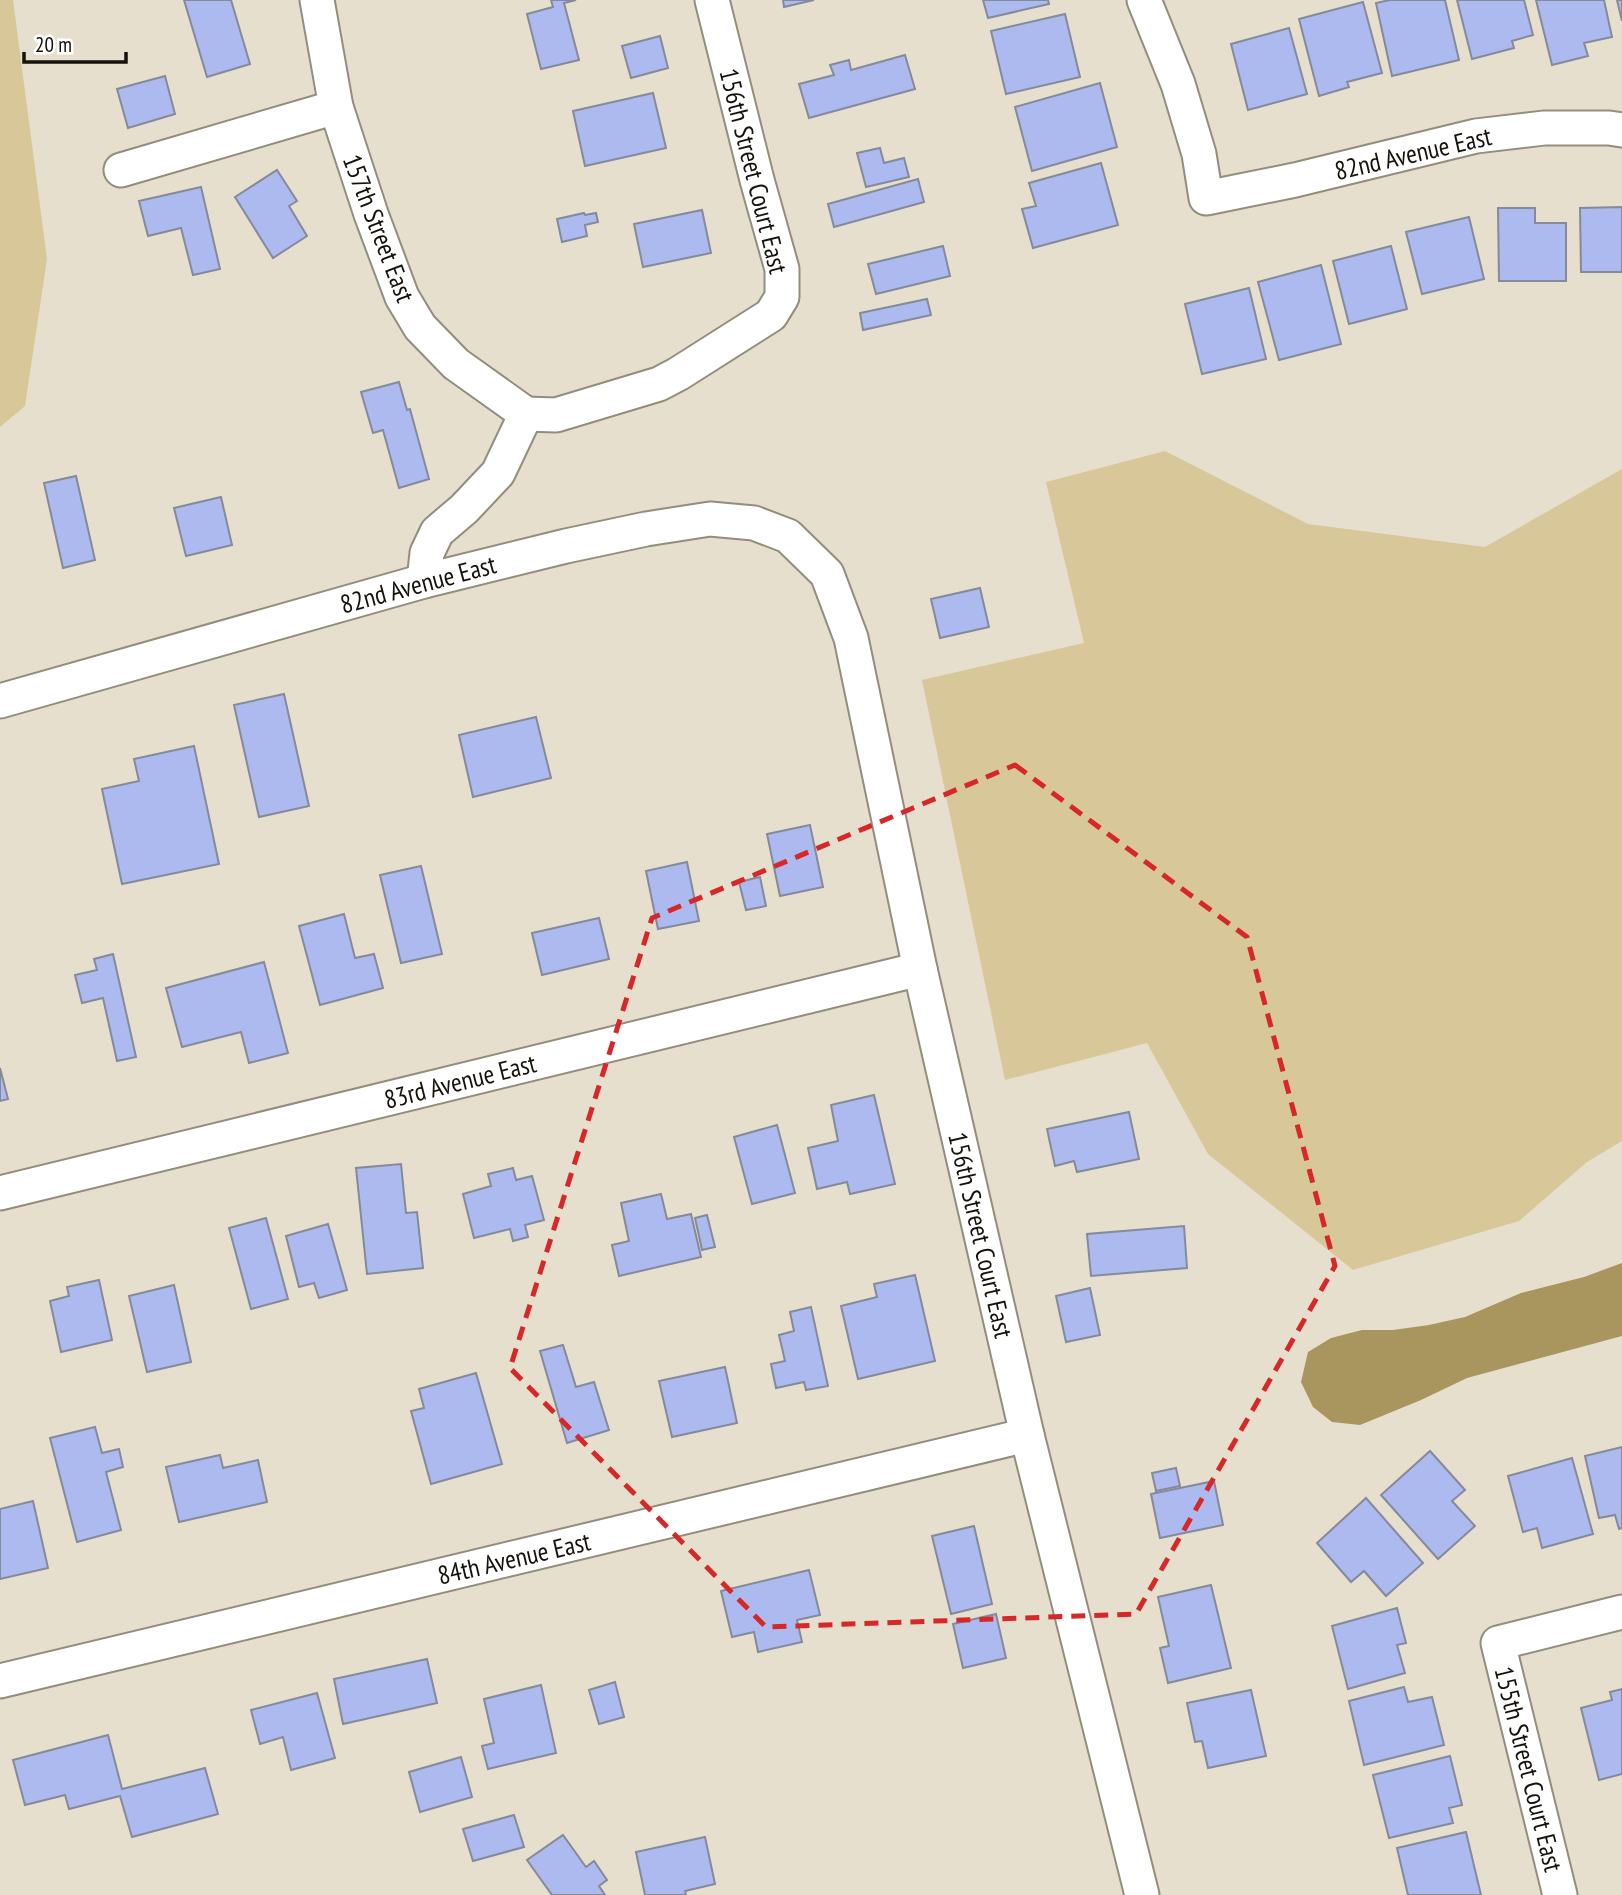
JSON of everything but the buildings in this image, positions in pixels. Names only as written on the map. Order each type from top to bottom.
[{"type":"street","name":"157th Street East","points":[[317,0],[335,107],[402,296],[420,327],[456,364],[526,414]]},
{"type":"street","name":"156th Street Court East","points":[[526,414],[556,415],[659,384],[771,315],[782,297],[782,270],[712,0]]},
{"type":"street","name":"82nd Avenue East","points":[[1144,0],[1178,84],[1199,154],[1206,198],[1295,180],[1476,136],[1544,128],[1622,130]]},
{"type":"street","points":[[121,170],[335,107]]},
{"type":"street","points":[[424,581],[427,553],[437,532],[498,474],[526,414]]},
{"type":"street","name":"82nd Avenue East","points":[[0,701],[424,581],[566,546],[710,519],[754,523],[788,536],[827,574]]},
{"type":"street","name":"156th Street Court East","points":[[827,574],[851,638],[920,969],[1027,1435],[1142,1895]]},
{"type":"street","name":"83rd Avenue East","points":[[0,1193],[920,969]]},
{"type":"street","name":"84th Avenue East","points":[[0,1681],[1027,1435]]},
{"type":"street","name":"155th Street Court East","points":[[1560,1895],[1498,1643],[1622,1612]]},
{"type":"highlighted area","points":[[1015,765],[1247,937],[1335,1266],[1136,1614],[766,1627],[510,1368],[652,918]]},
{"type":"shaded area","points":[[0,0],[13,0],[47,259],[25,406],[0,427]]},
{"type":"shaded area","points":[[1165,451],[1308,524],[1485,547],[1622,469],[1622,1141],[1587,1162],[1519,1221],[1353,1270],[1208,1154],[1147,1043],[1005,1080],[922,680],[1084,643],[1046,482]]},
{"type":"shaded area","points":[[1622,1263],[1622,1336],[1467,1378],[1360,1425],[1332,1422],[1313,1407],[1301,1382],[1308,1352],[1331,1338],[1362,1330],[1393,1330],[1465,1317],[1521,1293],[1584,1277]]}]
